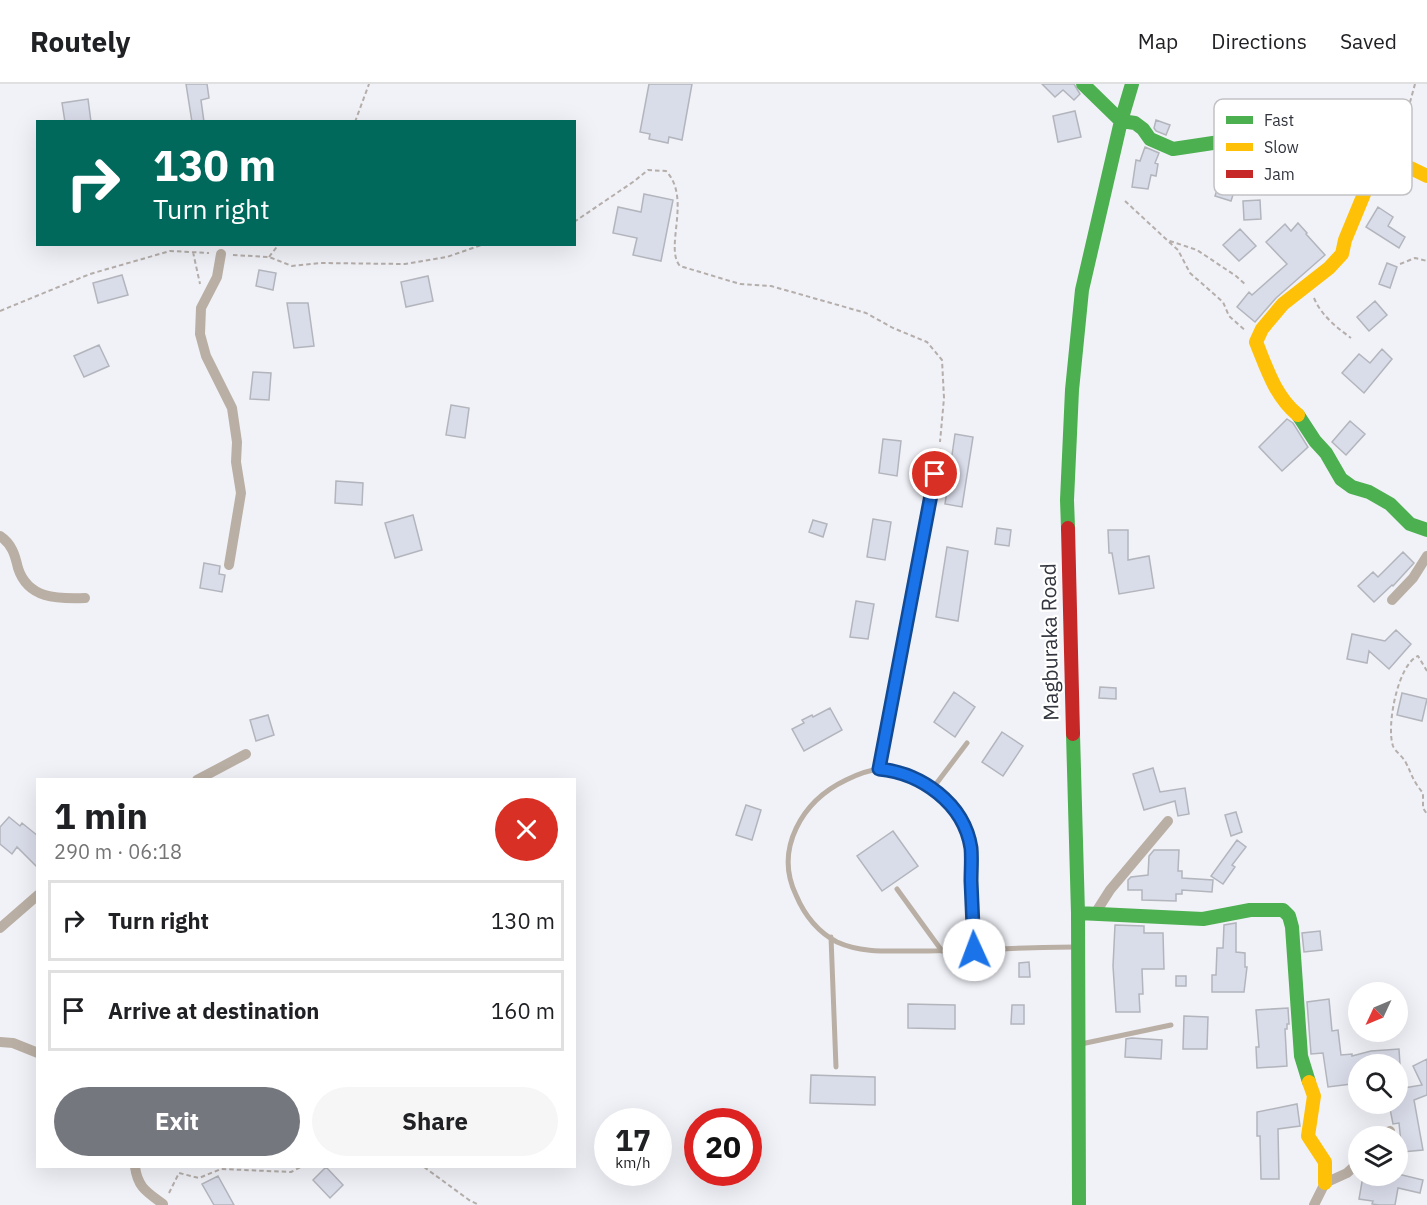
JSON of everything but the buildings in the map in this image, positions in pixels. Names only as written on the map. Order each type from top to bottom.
[{"type":"street","name":"Magburaka Road","points":[[1079,1205],[1078,913],[1067,500],[1072,390],[1082,290],[1121,121],[1132,84]]},
{"type":"street","points":[[1087,86],[1121,121],[1135,123],[1150,139],[1173,149],[1214,143]]},
{"type":"street","points":[[1412,169],[1427,176]]},
{"type":"street","points":[[1365,195],[1345,240],[1342,254],[1329,268],[1282,304],[1262,329],[1256,342],[1274,386],[1288,407],[1300,417],[1315,441],[1326,453],[1341,480],[1390,504],[1410,524],[1427,530]]},
{"type":"street","points":[[221,254],[217,277],[201,308],[200,334],[206,356],[232,408],[237,442],[236,462],[241,493],[229,565]]},
{"type":"street","points":[[0,536],[14,551],[19,571],[27,586],[40,594],[60,599],[85,598]]},
{"type":"street","points":[[1392,600],[1413,578],[1427,556]]},
{"type":"street","points":[[201,778],[246,754]]},
{"type":"street","points":[[1096,912],[1110,890],[1168,821]]},
{"type":"street","points":[[0,928],[36,897]]},
{"type":"street","points":[[1078,913],[1096,912],[1203,919],[1250,910],[1283,910],[1289,916],[1301,1056],[1314,1096],[1308,1136],[1325,1162],[1325,1183],[1314,1205]]},
{"type":"street","points":[[0,1042],[13,1043],[36,1052]]},
{"type":"street","points":[[135,1168],[140,1186],[163,1204]]},
{"type":"street","points":[[1325,1183],[1348,1172]]},
{"type":"lane","points":[[879,769],[940,451]]},
{"type":"lane","points":[[933,788],[967,743]]},
{"type":"lane","points":[[974,950],[970,848],[965,830],[951,806],[933,788],[895,771],[879,769],[832,786],[814,801],[798,821],[788,849],[789,881],[802,908],[815,926],[831,938],[870,951],[942,951],[1077,947]]},
{"type":"lane","points":[[897,890],[942,951]]},
{"type":"lane","points":[[831,938],[836,1067]]},
{"type":"lane","points":[[1078,1045],[1171,1025]]},
{"type":"path","points":[[356,120],[369,84]]},
{"type":"path","points":[[1411,99],[1415,84]]},
{"type":"path","points":[[576,221],[648,170],[666,171],[674,182],[676,194],[678,216],[675,253],[680,266],[740,284],[771,286],[866,313],[893,328],[927,342],[942,360],[944,398],[940,451]]},
{"type":"path","points":[[1355,195],[1361,204]]},
{"type":"path","points":[[1125,201],[1178,250],[1190,273],[1223,302],[1229,316],[1256,342]]},
{"type":"path","points":[[1167,240],[1197,250],[1236,276],[1245,285]]},
{"type":"path","points":[[269,257],[277,246]]},
{"type":"path","points":[[0,312],[90,274],[170,250],[269,257],[292,266],[321,263],[405,264],[447,257],[478,246]]},
{"type":"path","points":[[193,252],[200,287]]},
{"type":"path","points":[[1400,264],[1415,258],[1427,261]]},
{"type":"path","points":[[1313,293],[1318,307],[1335,326],[1350,338]]},
{"type":"path","points":[[1427,671],[1418,656],[1412,658],[1402,676],[1391,715],[1393,746],[1405,760],[1412,780],[1423,793],[1423,808],[1427,813]]},
{"type":"path","points":[[163,1204],[179,1173],[200,1178],[220,1168],[291,1172],[299,1168]]},
{"type":"path","points":[[425,1168],[479,1205]]},
{"type":"traffic: fast","points":[[1083,84],[1121,121],[1135,123],[1150,139],[1173,149],[1214,143]]},
{"type":"traffic: fast","points":[[1068,528],[1067,500],[1072,390],[1082,290],[1121,121],[1132,84]]},
{"type":"traffic: fast","points":[[1298,415],[1326,453],[1341,479],[1352,487],[1369,492],[1390,504],[1410,524],[1427,530]]},
{"type":"traffic: fast","points":[[1073,734],[1078,913],[1079,1205]]},
{"type":"traffic: fast","points":[[1078,913],[1203,919],[1250,910],[1283,910],[1289,916],[1292,927],[1301,1056],[1309,1082]]},
{"type":"traffic: slow","points":[[1412,169],[1427,176]]},
{"type":"traffic: slow","points":[[1298,415],[1278,391],[1256,342],[1262,329],[1283,304],[1329,268],[1342,254],[1345,240],[1364,195]]},
{"type":"traffic: slow","points":[[1309,1082],[1314,1096],[1308,1136],[1325,1162],[1325,1183]]},
{"type":"traffic: jam","points":[[1068,528],[1073,734]]},
{"type":"route","points":[[935,474],[879,769],[895,771],[933,788],[951,806],[965,830],[970,848],[974,950]]}]
